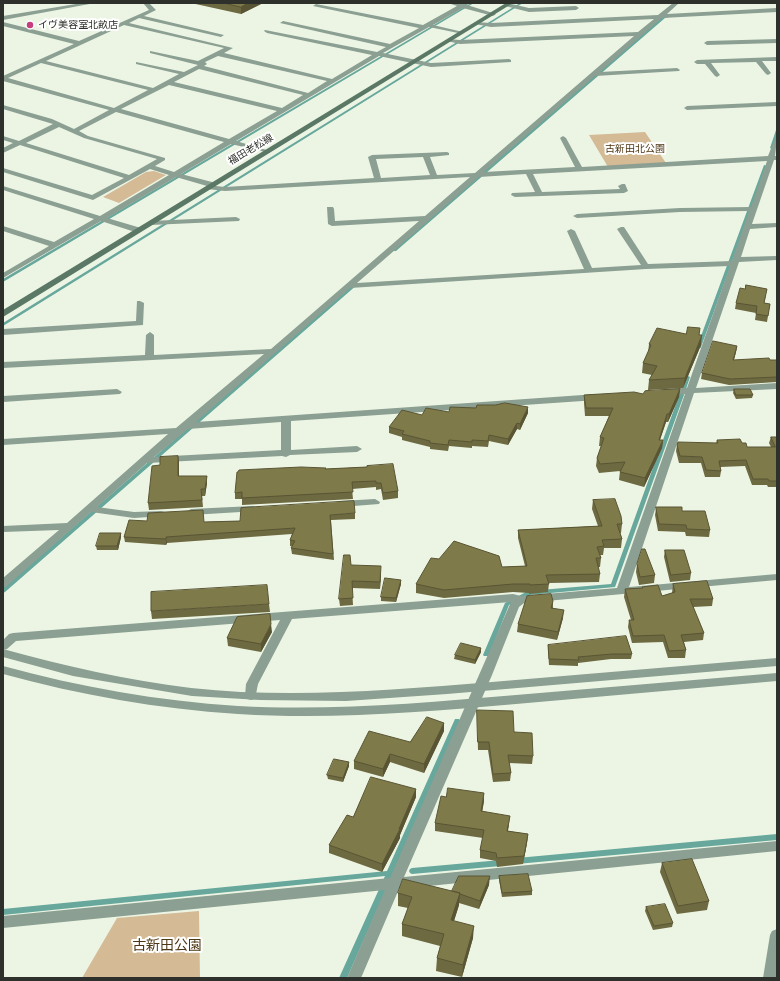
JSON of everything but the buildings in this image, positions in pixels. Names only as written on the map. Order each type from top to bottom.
[{"type":"main road","name":"福田老松線","points":[[3,314],[449,40],[492,14],[512,6]]},
{"type":"street","points":[[3,18],[92,3]]},
{"type":"street","points":[[3,79],[79,42],[122,23],[140,17],[153,10],[146,3]]},
{"type":"street","points":[[451,3],[466,5],[492,14]]},
{"type":"street","points":[[3,584],[69,526],[95,510],[273,351],[352,285],[426,218],[480,175],[597,74],[676,3]]},
{"type":"street","points":[[3,276],[55,244],[102,220],[234,142],[282,110],[382,55],[392,46],[466,5]]},
{"type":"street","points":[[316,6],[461,33]]},
{"type":"street","points":[[512,6],[529,10],[576,8]]},
{"type":"street","points":[[478,23],[487,24],[661,17],[777,10]]},
{"type":"street","points":[[140,17],[221,35]]},
{"type":"street","points":[[74,131],[185,74],[230,48],[122,23]]},
{"type":"street","points":[[283,23],[392,46]]},
{"type":"street","points":[[3,24],[79,42]]},
{"type":"street","points":[[267,31],[425,64],[509,61]]},
{"type":"street","points":[[449,40],[458,42],[641,34]]},
{"type":"street","points":[[707,43],[777,41]]},
{"type":"street","points":[[152,52],[309,95]]},
{"type":"street","points":[[218,54],[334,81]]},
{"type":"street","points":[[697,62],[777,59]]},
{"type":"street","points":[[758,60],[768,73]]},
{"type":"street","points":[[39,61],[154,90]]},
{"type":"street","points":[[707,62],[718,75]]},
{"type":"street","points":[[138,63],[185,74]]},
{"type":"street","points":[[597,74],[677,70]]},
{"type":"street","points":[[3,79],[268,152]]},
{"type":"street","points":[[169,82],[282,110]]},
{"type":"street","points":[[687,108],[777,104]]},
{"type":"street","points":[[3,107],[50,120],[86,137],[163,159],[93,198],[3,170]]},
{"type":"street","points":[[3,151],[59,124]]},
{"type":"street","points":[[3,138],[129,177]]},
{"type":"street","points":[[563,138],[580,170]]},
{"type":"street","points":[[622,590],[685,391],[748,227],[750,208],[777,141]]},
{"type":"street","points":[[378,180],[372,158],[446,154]]},
{"type":"street","points":[[426,155],[434,178]]},
{"type":"street","points":[[148,167],[223,189],[770,159]]},
{"type":"street","points":[[529,173],[540,194]]},
{"type":"street","points":[[515,195],[624,191],[622,186]]},
{"type":"street","points":[[3,188],[138,230]]},
{"type":"street","points":[[577,216],[750,208]]},
{"type":"street","points":[[330,209],[332,224],[426,218]]},
{"type":"street","points":[[151,223],[236,219]]},
{"type":"street","points":[[748,227],[777,225]]},
{"type":"street","points":[[3,228],[55,244]]},
{"type":"street","points":[[622,229],[646,267]]},
{"type":"street","points":[[571,231],[589,271]]},
{"type":"street","points":[[352,285],[733,263],[777,258]]},
{"type":"street","points":[[3,332],[140,323],[140,303]]},
{"type":"street","points":[[148,358],[150,335]]},
{"type":"street","points":[[3,365],[273,351]]},
{"type":"street","points":[[655,393],[777,386]]},
{"type":"street","points":[[3,399],[117,392]]},
{"type":"street","points":[[3,442],[188,427],[608,397]]},
{"type":"street","points":[[286,420],[286,454]]},
{"type":"street","points":[[151,460],[286,454],[357,449]]},
{"type":"street","points":[[328,505],[375,502]]},
{"type":"street","points":[[95,510],[134,515],[266,508]]},
{"type":"street","points":[[3,529],[69,526]]},
{"type":"street","points":[[3,646],[13,637],[518,599],[777,577]]},
{"type":"street","points":[[354,978],[387,885],[481,687],[514,605],[518,599]]},
{"type":"street","points":[[251,696],[252,684],[288,616]]},
{"type":"street","points":[[3,653],[73,672],[132,683],[192,692],[251,696],[346,697],[777,662]]},
{"type":"street","points":[[3,670],[41,681],[95,692],[198,707],[263,712],[382,710],[777,677]]},
{"type":"street","points":[[3,922],[777,846]]},
{"type":"street","points":[[770,978],[777,935]]},
{"type":"green space","name":"古新田北公園","points":[[645,132],[666,163],[608,167],[589,135]]},
{"type":"green space","points":[[154,171],[166,175],[119,203],[103,197],[146,172]]},
{"type":"green space","name":"古新田公園","points":[[199,911],[200,978],[82,978],[117,918]]},
{"type":"waterway","points":[[3,281],[473,3]]},
{"type":"waterway","points":[[3,325],[522,3]]},
{"type":"waterway","points":[[395,250],[664,17],[668,17]]},
{"type":"waterway","points":[[772,148],[777,131]]},
{"type":"waterway","points":[[699,347],[765,166]]},
{"type":"waterway","points":[[3,591],[356,284]]},
{"type":"waterway","points":[[486,655],[507,604],[528,593],[613,586],[688,377]]},
{"type":"waterway","points":[[389,873],[457,721]]},
{"type":"waterway","points":[[517,861],[777,837]]},
{"type":"waterway","points":[[412,871],[501,863]]},
{"type":"waterway","points":[[3,912],[389,873]]},
{"type":"waterway","points":[[343,978],[389,873]]},
{"type":"place","name":"イヴ美容室北畝店","points":[[30,25]]}]
